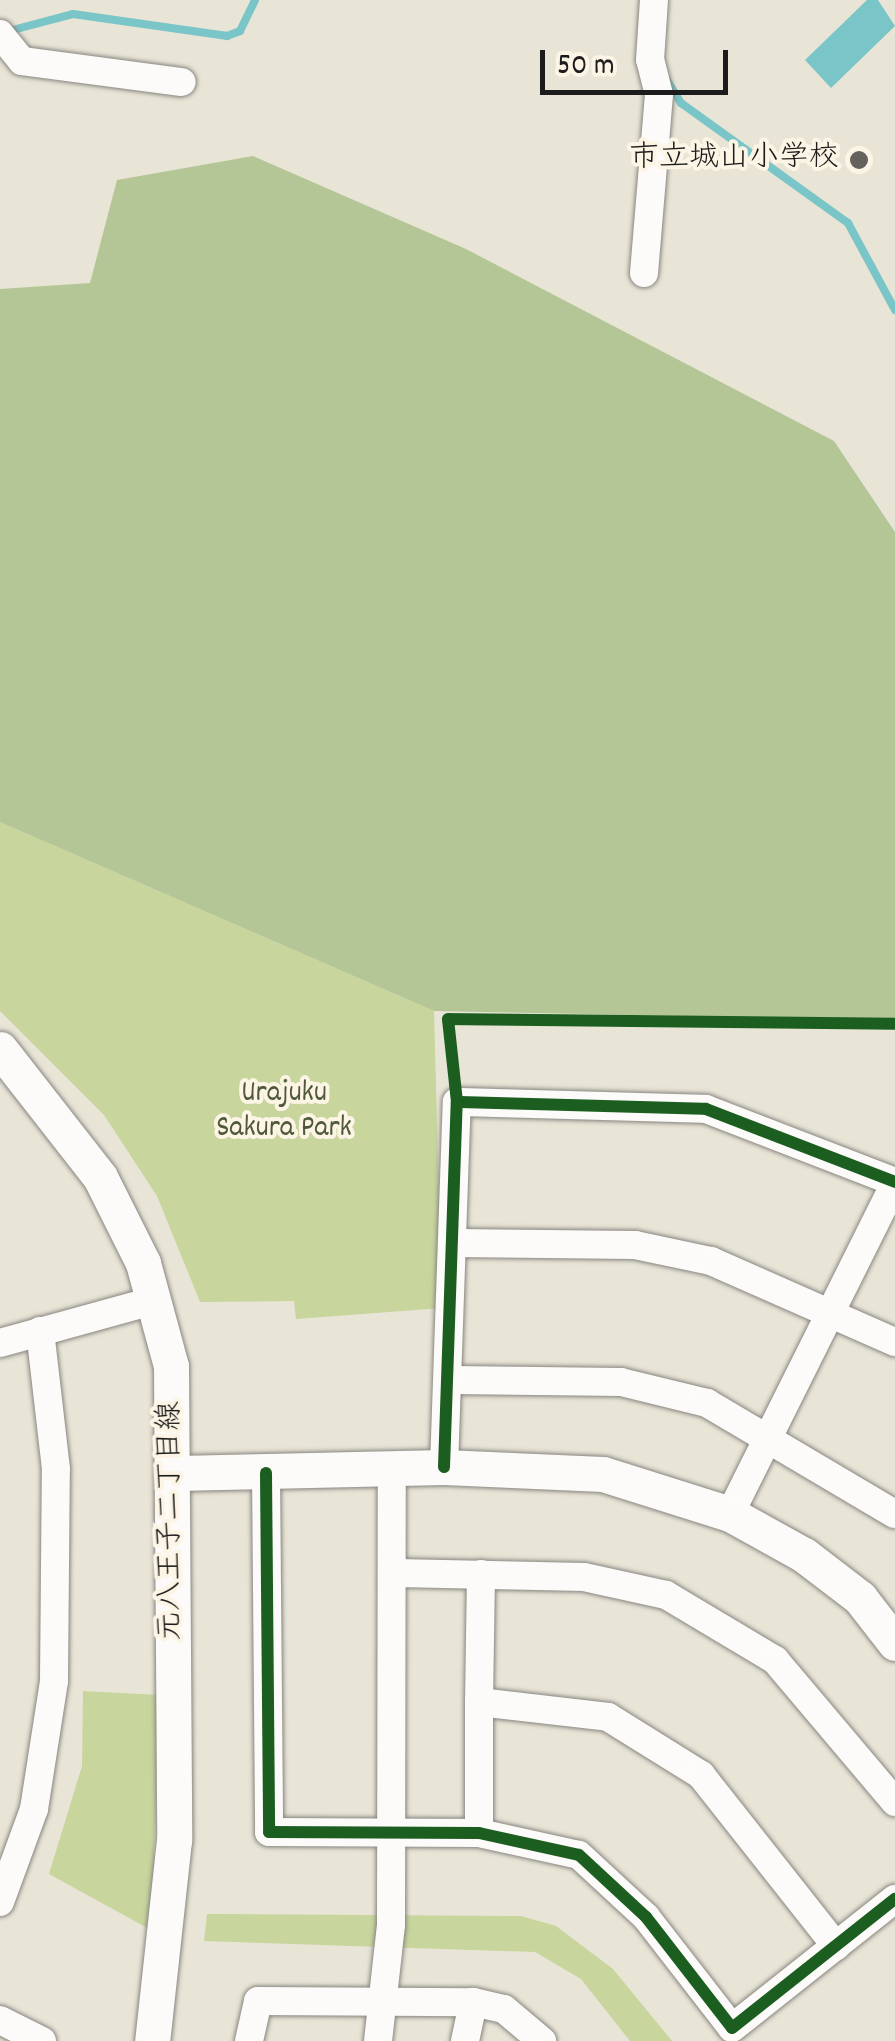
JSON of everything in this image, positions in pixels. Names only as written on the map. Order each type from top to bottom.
[{"type":"street","points":[[644,273],[659,95],[650,60],[654,0]]},
{"type":"street","points":[[5,40],[22,60],[182,82]]},
{"type":"street","name":"元八王子二丁目線","points":[[0,1049],[100,1177],[153,1301],[170,1366],[177,1473],[174,1840],[152,2041]]},
{"type":"street","points":[[444,1467],[452,1380],[457,1102],[706,1108],[895,1182],[730,1514]]},
{"type":"street","points":[[454,1244],[635,1245],[711,1261],[832,1308],[895,1342]]},
{"type":"street","points":[[0,1342],[153,1301]]},
{"type":"street","points":[[0,1902],[34,1809],[54,1681],[56,1469],[40,1331]]},
{"type":"street","points":[[452,1380],[621,1382],[706,1403],[770,1432],[895,1514]]},
{"type":"street","points":[[177,1473],[444,1467],[603,1474],[730,1514],[832,1576],[895,1643]]},
{"type":"street","points":[[378,2041],[384,2002],[393,1835],[397,1573],[392,1470]]},
{"type":"street","points":[[266,1474],[269,1832],[479,1833],[564,1850],[608,1875],[732,2028],[895,1898]]},
{"type":"street","points":[[397,1573],[622,1583],[726,1625],[820,1704],[895,1802]]},
{"type":"street","points":[[479,1833],[481,1574]]},
{"type":"street","points":[[478,1702],[608,1717],[668,1747],[733,1809],[836,1946]]},
{"type":"street","points":[[249,2041],[258,2001],[473,2002],[504,2009],[542,2041]]},
{"type":"street","points":[[465,2041],[473,2002]]},
{"type":"street","points":[[0,2020],[42,2041]]},
{"type":"green space","points":[[253,156],[466,249],[834,441],[895,532],[895,1020],[434,1011],[0,822],[0,289],[90,283],[117,180]]},
{"type":"green space","name":"Urajuku Sakura Park","points":[[0,822],[434,1011],[442,1308],[296,1319],[294,1301],[200,1302],[157,1196],[104,1115],[0,1011]]},
{"type":"green space","points":[[83,1691],[160,1695],[151,1930],[49,1874],[82,1766]]},
{"type":"green space","points":[[207,1914],[521,1916],[556,1926],[613,1969],[672,2041],[630,2041],[581,1979],[535,1952],[204,1941]]},
{"type":"water","points":[[867,0],[878,0],[895,26],[831,88],[805,60]]},
{"type":"waterway","points":[[5,32],[73,14],[227,36],[240,31],[255,0]]},
{"type":"waterway","points":[[667,80],[681,103],[848,223],[895,310]]},
{"type":"cycle path","points":[[444,1467],[457,1102],[448,1019],[895,1024]]},
{"type":"cycle path","points":[[457,1102],[706,1109],[895,1182]]},
{"type":"cycle path","points":[[266,1473],[269,1832],[479,1833],[579,1855],[646,1917],[732,2028],[895,1899]]},
{"type":"place","name":"市立城山小学校","points":[[859,160]]}]
